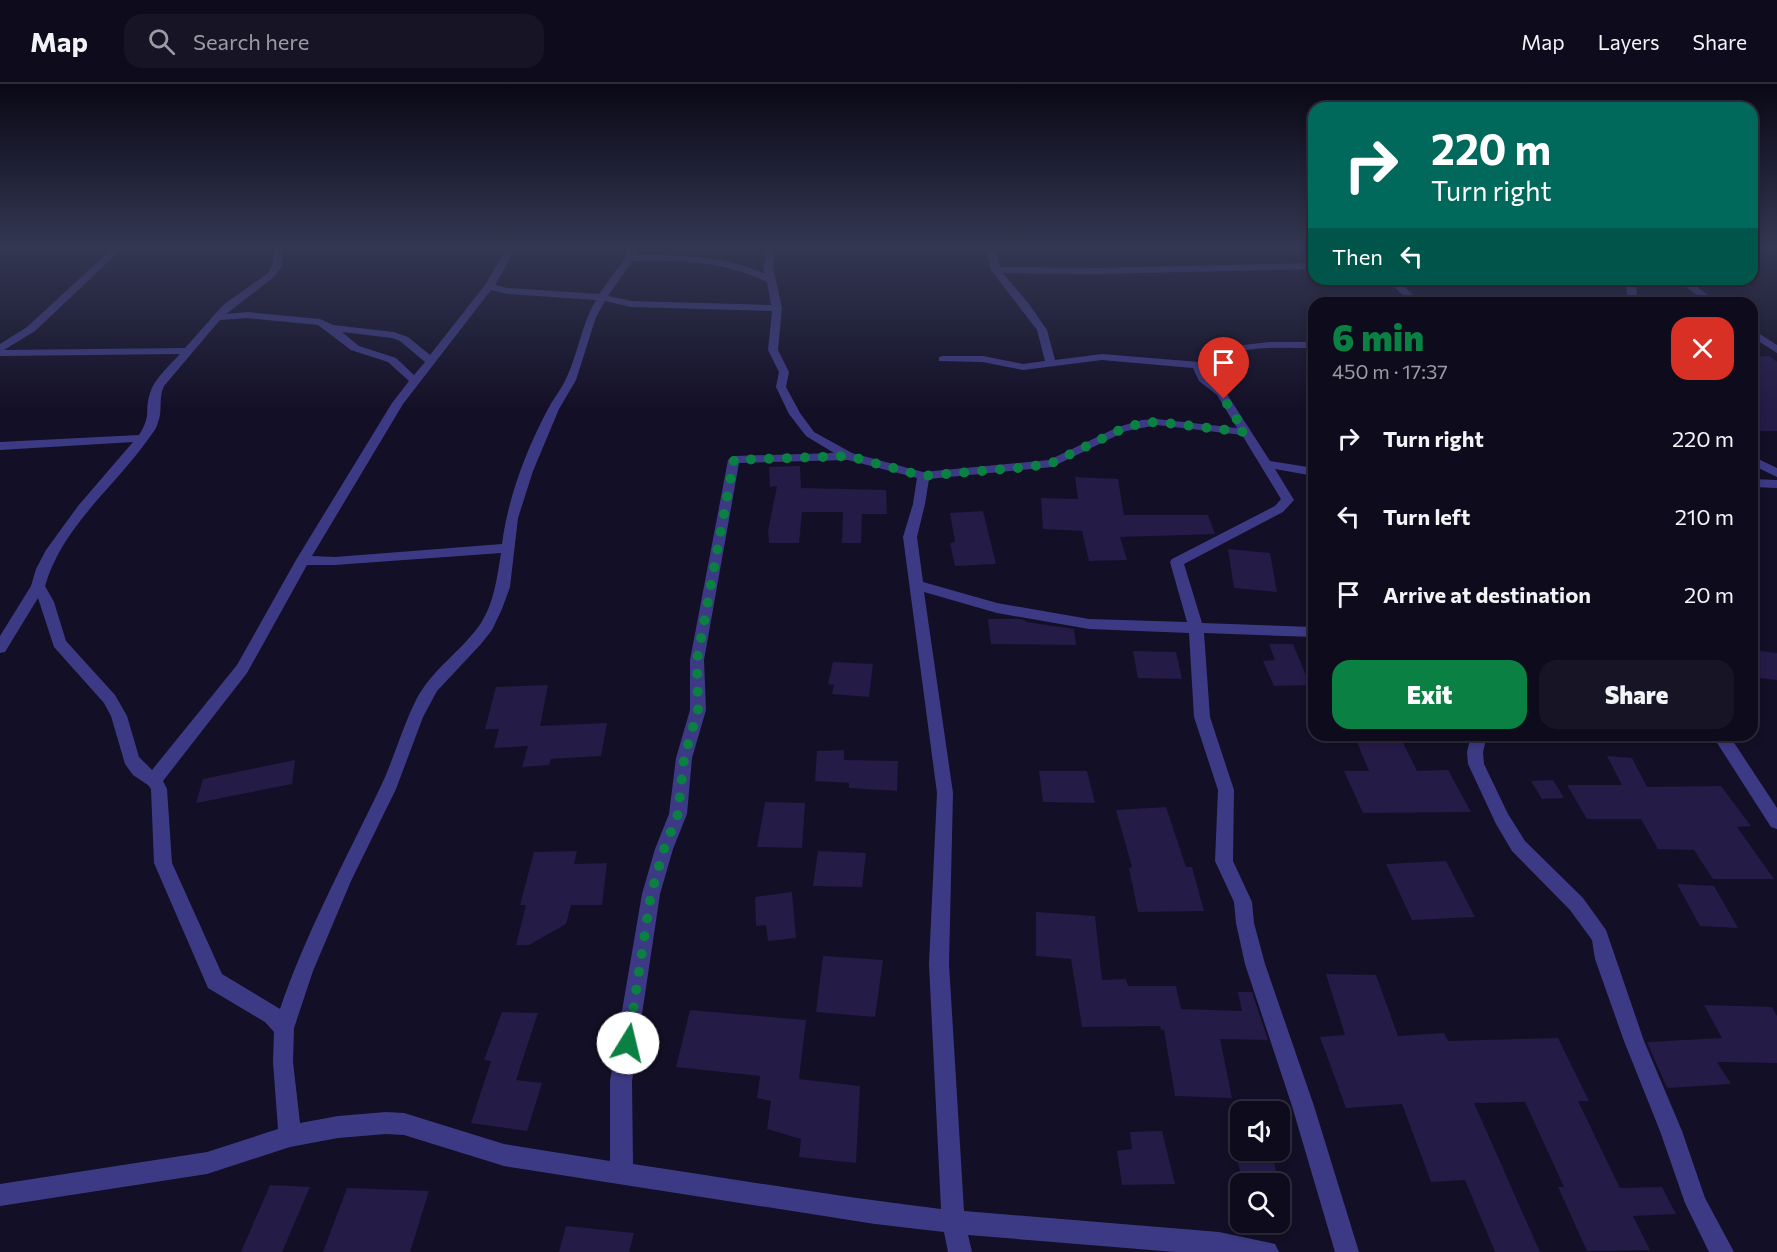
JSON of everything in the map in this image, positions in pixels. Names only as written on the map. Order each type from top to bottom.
[{"type":"street","points":[[0,348],[31,329],[62,301]]},
{"type":"street","points":[[0,648],[38,586],[43,565],[56,544],[143,438],[153,422],[156,390],[220,317],[226,307],[235,301]]},
{"type":"street","points":[[154,780],[242,669],[303,560],[398,403],[478,301]]},
{"type":"street","points":[[290,1136],[285,1082],[284,1028],[303,971],[343,879],[395,772],[415,717],[431,687],[476,640],[487,626],[495,609],[503,587],[512,518],[527,471],[553,409],[571,380],[581,343],[600,301]]},
{"type":"street","points":[[617,301],[631,304],[777,308]]},
{"type":"street","points":[[776,301],[773,350],[784,372],[781,387],[795,414],[810,435],[848,456],[923,476],[1052,463],[1122,429],[1142,423],[1157,422],[1245,432]]},
{"type":"street","points":[[1021,301],[1042,330],[1051,364]]},
{"type":"street","points":[[220,317],[258,316],[320,322],[355,348],[392,360],[415,381]]},
{"type":"street","points":[[331,328],[394,335],[404,339],[430,361]]},
{"type":"street","points":[[1758,336],[1777,350]]},
{"type":"street","points":[[943,359],[983,359],[1014,366],[1102,357],[1199,365],[1219,354],[1265,345],[1308,345]]},
{"type":"street","points":[[0,353],[190,351]]},
{"type":"street","points":[[1199,365],[1197,369],[1199,374],[1221,393],[1288,500],[1279,509],[1178,562],[1196,627],[1202,717],[1226,790],[1224,861],[1243,902],[1245,923],[1256,964],[1303,1106],[1347,1252]]},
{"type":"street","points":[[0,446],[143,438]]},
{"type":"street","points":[[621,1174],[623,1126],[620,1104],[621,1081],[651,894],[664,849],[678,814],[684,758],[698,710],[697,660],[734,460],[848,456]]},
{"type":"street","points":[[1758,463],[1777,473]]},
{"type":"street","points":[[1266,464],[1308,471]]},
{"type":"street","points":[[923,476],[919,504],[910,537],[945,793],[939,964],[953,1222],[960,1252]]},
{"type":"street","points":[[1758,483],[1777,484]]},
{"type":"street","points":[[303,560],[335,561],[507,548]]},
{"type":"street","points":[[916,585],[997,608],[1089,624],[1308,632]]},
{"type":"street","points":[[38,586],[47,602],[60,643],[110,699],[119,716],[131,759],[139,770],[154,780],[159,789],[159,828],[163,863],[215,981],[231,993],[266,1010],[284,1028]]},
{"type":"street","points":[[1477,741],[1473,757],[1509,832],[1526,855],[1584,914],[1603,943],[1605,959],[1696,1203],[1722,1252]]},
{"type":"street","points":[[1724,741],[1777,822]]},
{"type":"street","points":[[0,1195],[207,1163],[290,1136],[338,1127],[386,1123],[404,1124],[504,1155],[875,1213],[953,1222],[1219,1244],[1267,1252]]},
{"type":"building","points":[[1769,356],[1777,362],[1777,431],[1758,431],[1758,357]]},
{"type":"building","points":[[800,466],[801,488],[886,490],[887,514],[862,514],[861,543],[842,543],[843,512],[802,512],[799,543],[769,543],[768,531],[777,486],[770,487],[769,467]]},
{"type":"building","points":[[1075,477],[1118,479],[1124,515],[1208,515],[1215,534],[1120,537],[1127,560],[1089,561],[1082,531],[1043,529],[1041,498],[1078,499]]},
{"type":"building","points":[[983,511],[996,564],[955,566],[950,543],[955,542],[950,513]]},
{"type":"building","points":[[1228,549],[1270,553],[1277,592],[1234,588]]},
{"type":"building","points":[[988,619],[1019,619],[1074,629],[1076,645],[991,644]]},
{"type":"building","points":[[1269,644],[1293,644],[1308,685],[1274,686],[1263,661],[1275,660]]},
{"type":"building","points":[[1133,651],[1176,652],[1182,679],[1138,678]]},
{"type":"building","points":[[1758,651],[1777,653],[1777,680],[1758,678]]},
{"type":"building","points":[[833,662],[873,664],[869,697],[832,694],[834,685],[828,684]]},
{"type":"building","points":[[548,685],[540,726],[607,723],[601,756],[551,759],[549,765],[522,767],[528,746],[494,748],[499,729],[485,729],[496,687]]},
{"type":"building","points":[[1356,741],[1402,741],[1417,771],[1448,770],[1471,812],[1363,813],[1344,771],[1369,771]]},
{"type":"building","points":[[844,750],[844,760],[898,761],[897,791],[849,788],[849,783],[815,781],[817,751]]},
{"type":"building","points":[[1607,756],[1632,758],[1647,787],[1721,786],[1751,826],[1737,827],[1774,879],[1713,879],[1694,850],[1658,849],[1641,819],[1587,819],[1567,785],[1622,785]]},
{"type":"building","points":[[295,760],[292,784],[196,803],[203,779]]},
{"type":"building","points":[[1039,771],[1087,771],[1095,803],[1043,802]]},
{"type":"building","points":[[1553,780],[1564,798],[1542,799],[1531,781]]},
{"type":"building","points":[[765,802],[805,803],[802,848],[757,847]]},
{"type":"building","points":[[1166,807],[1186,867],[1192,867],[1204,911],[1138,912],[1129,868],[1132,867],[1116,810]]},
{"type":"building","points":[[577,851],[574,864],[607,863],[602,905],[571,905],[566,924],[529,945],[516,945],[526,905],[520,905],[534,852]]},
{"type":"building","points":[[818,851],[866,853],[862,887],[813,886]]},
{"type":"building","points":[[1446,861],[1475,917],[1412,920],[1386,864]]},
{"type":"building","points":[[1677,884],[1714,886],[1738,928],[1700,926]]},
{"type":"building","points":[[792,892],[796,938],[768,941],[766,925],[756,926],[755,897]]},
{"type":"building","points":[[1036,912],[1095,916],[1102,980],[1126,979],[1128,986],[1176,986],[1181,1009],[1242,1011],[1238,992],[1252,992],[1268,1040],[1220,1039],[1232,1098],[1175,1096],[1164,1030],[1161,1030],[1160,1026],[1082,1027],[1071,959],[1036,956]]},
{"type":"building","points":[[823,956],[883,960],[875,1017],[816,1012]]},
{"type":"building","points":[[1326,974],[1376,975],[1398,1036],[1444,1033],[1448,1041],[1558,1038],[1589,1101],[1578,1101],[1620,1188],[1662,1187],[1676,1214],[1633,1216],[1650,1250],[1587,1251],[1558,1187],[1564,1187],[1525,1102],[1474,1103],[1540,1252],[1495,1252],[1465,1180],[1431,1182],[1402,1104],[1346,1108],[1320,1037],[1345,1035]]},
{"type":"building","points":[[1704,1005],[1772,1007],[1777,1016],[1777,1063],[1717,1062],[1731,1084],[1667,1088],[1647,1042],[1722,1038]]},
{"type":"building","points":[[690,1010],[806,1020],[799,1079],[860,1086],[856,1163],[799,1157],[801,1139],[767,1129],[771,1101],[757,1098],[760,1076],[676,1067]]},
{"type":"building","points":[[502,1012],[538,1013],[516,1080],[542,1083],[527,1131],[471,1123],[491,1061],[484,1060]]},
{"type":"building","points":[[1162,1131],[1175,1184],[1122,1185],[1117,1151],[1132,1149],[1130,1132]]},
{"type":"building","points":[[1238,1161],[1274,1161],[1276,1173],[1240,1173]]},
{"type":"building","points":[[270,1185],[310,1187],[282,1252],[241,1252]]},
{"type":"building","points":[[347,1188],[429,1191],[410,1252],[323,1252]]},
{"type":"building","points":[[566,1226],[634,1233],[629,1252],[559,1252]]},
{"type":"route","points":[[628,1043],[651,894],[664,849],[678,814],[684,758],[698,710],[697,660],[734,460],[848,456],[923,476],[1029,467],[1052,463],[1122,429],[1142,423],[1157,422],[1245,432],[1224,399]]}]
